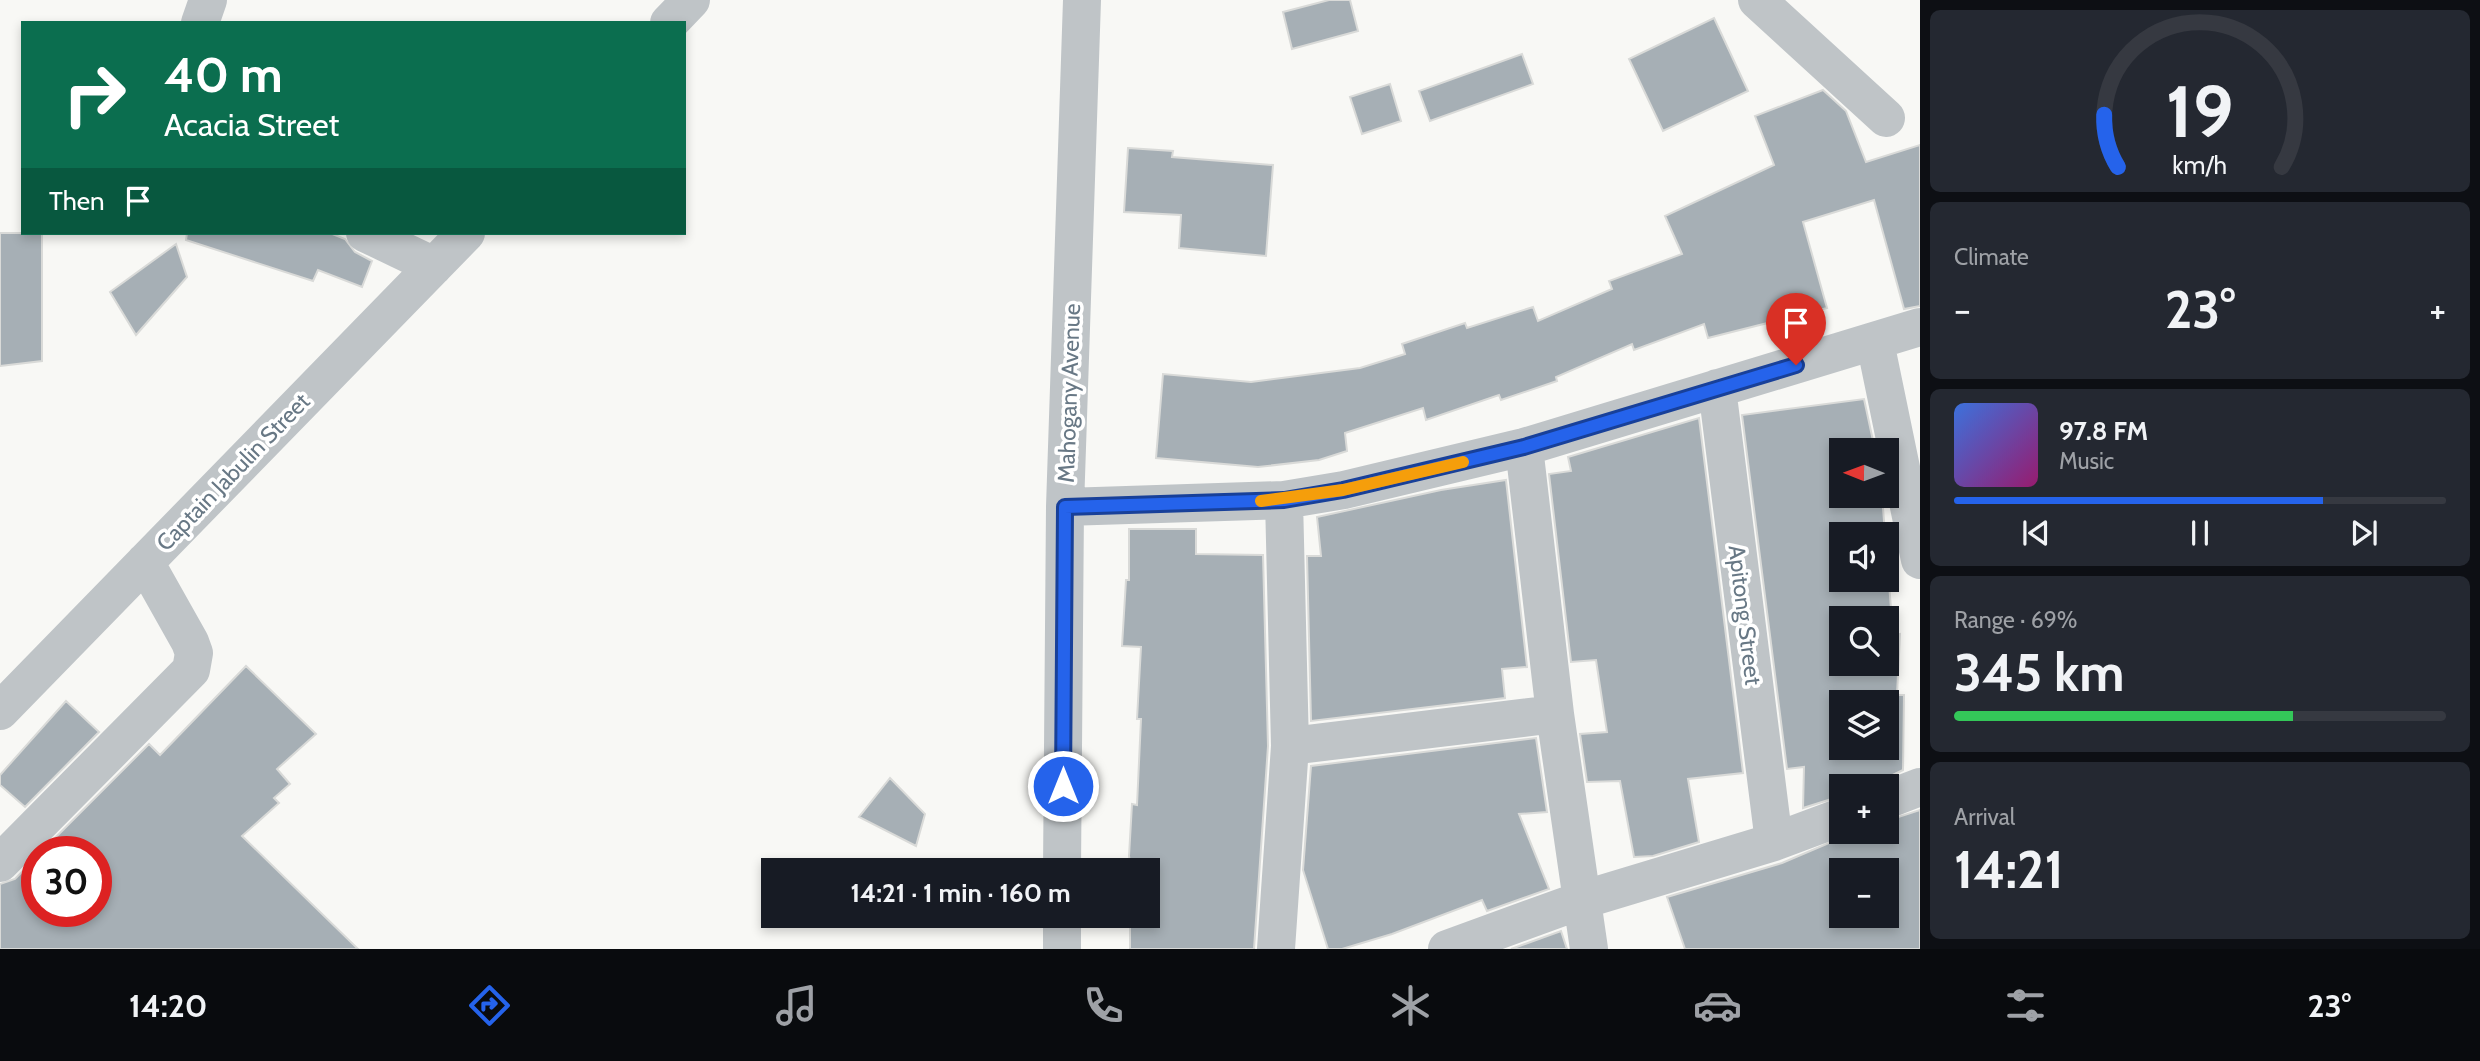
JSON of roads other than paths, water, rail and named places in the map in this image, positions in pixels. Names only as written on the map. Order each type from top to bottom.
[{"type":"street","points":[[201,21],[208,0]]},
{"type":"street","points":[[671,21],[691,0]]},
{"type":"street","name":"Mahogany Avenue","points":[[1062,858],[1065,507],[1082,0]]},
{"type":"street","points":[[1757,0],[1886,118]]},
{"type":"street","points":[[369,235],[434,266]]},
{"type":"street","name":"Captain Jabulin Street","points":[[0,711],[464,235]]},
{"type":"street","points":[[1065,507],[1284,500],[1343,490],[1524,447],[1920,327]]},
{"type":"street","points":[[1875,342],[1920,560]]},
{"type":"street","name":"Apitong Street","points":[[1717,388],[1774,842]]},
{"type":"street","points":[[1524,447],[1555,714],[1589,949]]},
{"type":"street","points":[[1276,949],[1290,746],[1284,500]]},
{"type":"street","points":[[0,863],[191,670],[194,653],[190,642],[145,562]]},
{"type":"street","points":[[1290,746],[1555,714]]},
{"type":"street","points":[[1899,795],[1920,788]]},
{"type":"street","points":[[1447,949],[1582,900],[1774,842],[1829,821]]},
{"type":"street","points":[[1062,928],[1062,949]]}]
